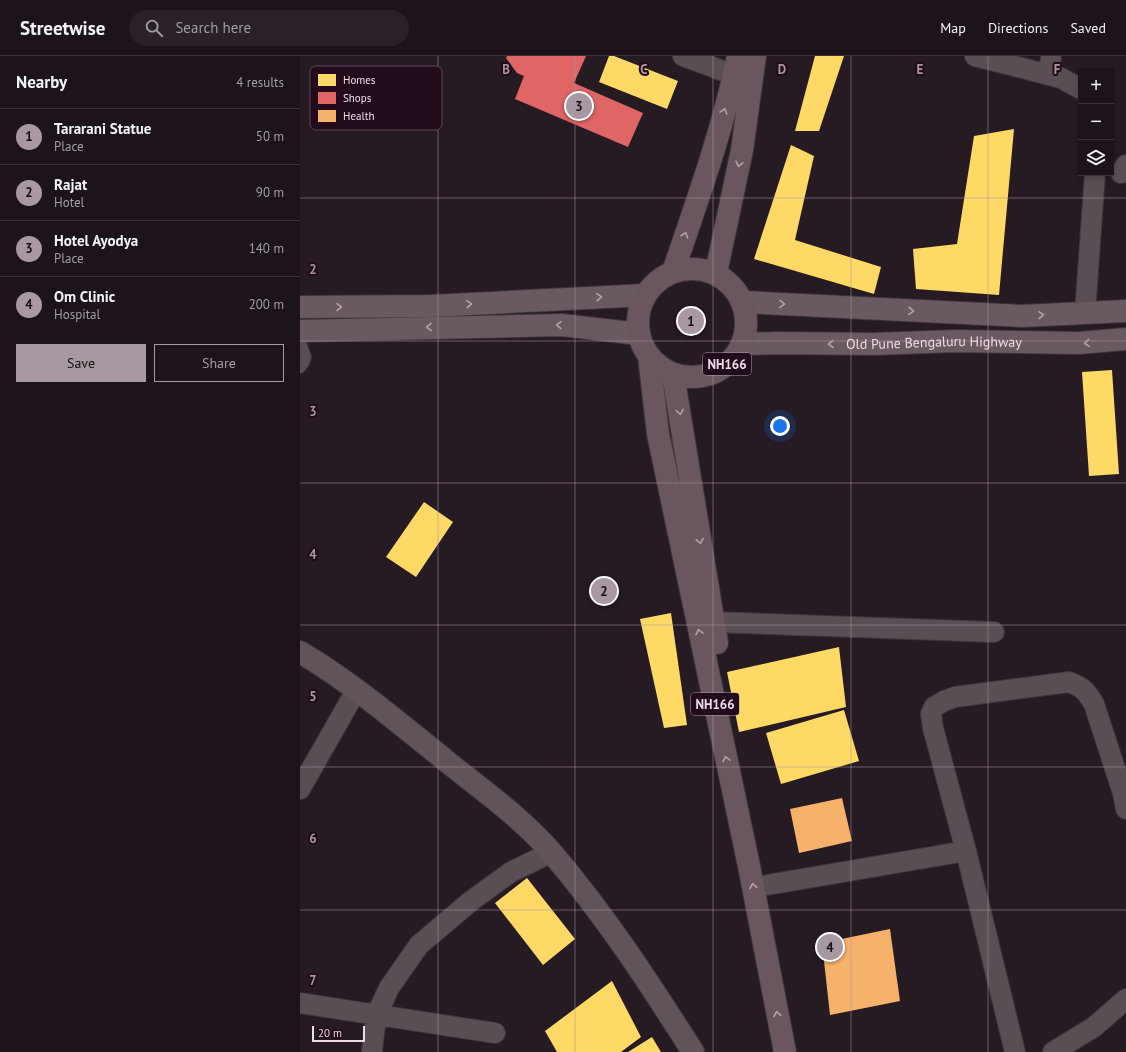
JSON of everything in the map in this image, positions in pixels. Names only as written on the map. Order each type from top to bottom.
[{"type":"highway","points":[[716,273],[742,150],[755,56]]},
{"type":"highway","points":[[673,272],[716,144],[736,66]]},
{"type":"highway","name":"NH166","points":[[687,268],[702,269],[716,273],[732,285],[743,302],[747,316],[746,330],[742,344],[737,354],[720,370],[710,374],[690,377],[673,374],[664,370],[656,363],[649,356],[643,346],[639,334],[638,321],[640,307],[646,295],[657,281],[673,272],[687,268]]},
{"type":"highway","name":"NH166","points":[[649,356],[658,434],[746,851],[785,1052]]},
{"type":"highway","name":"NH166","points":[[673,374],[713,622],[800,1052]]},
{"type":"main road","points":[[300,307],[431,306],[646,295]]},
{"type":"main road","name":"Old Pune Bengaluru Highway","points":[[743,302],[1015,316],[1126,311]]},
{"type":"main road","points":[[300,331],[562,324],[639,334]]},
{"type":"main road","name":"Old Pune Bengaluru Highway","points":[[742,344],[874,344],[955,341],[1079,344],[1126,339]]},
{"type":"street","points":[[683,56],[736,66]]},
{"type":"street","points":[[975,56],[1050,65],[1061,78],[1078,87]]},
{"type":"street","points":[[1126,165],[1121,173],[1126,172]]},
{"type":"street","points":[[1085,314],[1095,176]]},
{"type":"street","points":[[713,622],[994,632]]},
{"type":"street","points":[[300,652],[357,690],[522,821],[552,852],[598,912],[668,1012],[693,1052]]},
{"type":"street","points":[[1015,1052],[966,850],[933,728],[931,714],[934,707],[955,697],[1070,682],[1079,686],[1088,693],[1094,704],[1125,798]]},
{"type":"street","points":[[300,789],[357,690]]},
{"type":"street","points":[[767,885],[966,850]]},
{"type":"street","points":[[372,1052],[376,1016],[389,988],[419,946],[471,901],[511,872],[552,852]]},
{"type":"street","points":[[1053,1052],[1094,1027],[1126,999]]},
{"type":"street","points":[[300,1003],[376,1016],[495,1033]]},
{"type":"lane","points":[[300,340],[306,357],[300,368]]},
{"type":"building: Homes","points":[[609,56],[614,56],[678,81],[667,109],[599,82]]},
{"type":"building: Homes","points":[[815,56],[844,56],[819,131],[795,131]]},
{"type":"building: Homes","points":[[1014,129],[999,295],[916,289],[913,249],[957,244],[974,136]]},
{"type":"building: Homes","points":[[791,145],[814,156],[795,240],[881,267],[874,294],[754,259]]},
{"type":"building: Homes","points":[[1112,370],[1119,474],[1089,476],[1082,372]]},
{"type":"building: Homes","points":[[424,502],[453,522],[416,577],[386,557]]},
{"type":"building: Homes","points":[[671,613],[687,725],[664,728],[640,619]]},
{"type":"building: Homes","points":[[839,647],[846,707],[739,732],[727,672]]},
{"type":"building: Homes","points":[[844,710],[859,761],[781,784],[766,733]]},
{"type":"building: Homes","points":[[527,878],[575,939],[543,965],[495,903]]},
{"type":"building: Homes","points":[[612,981],[641,1037],[621,1052],[557,1052],[545,1031]]},
{"type":"building: Homes","points":[[652,1037],[661,1052],[628,1052]]},
{"type":"building: Shops","points":[[507,56],[586,56],[574,83],[643,113],[628,147],[515,99],[524,76],[517,73],[506,58]]},
{"type":"building: Health","points":[[842,798],[852,841],[799,853],[790,809]]},
{"type":"building: Health","points":[[890,929],[900,1001],[830,1015],[822,943]]},
{"type":"place","name":"Hotel Ayodya","points":[[579,106]]},
{"type":"place","name":"Tararani Statue","points":[[691,321]]},
{"type":"place","name":"Rajat","points":[[604,591]]},
{"type":"place","name":"Om Clinic","points":[[830,947]]}]
